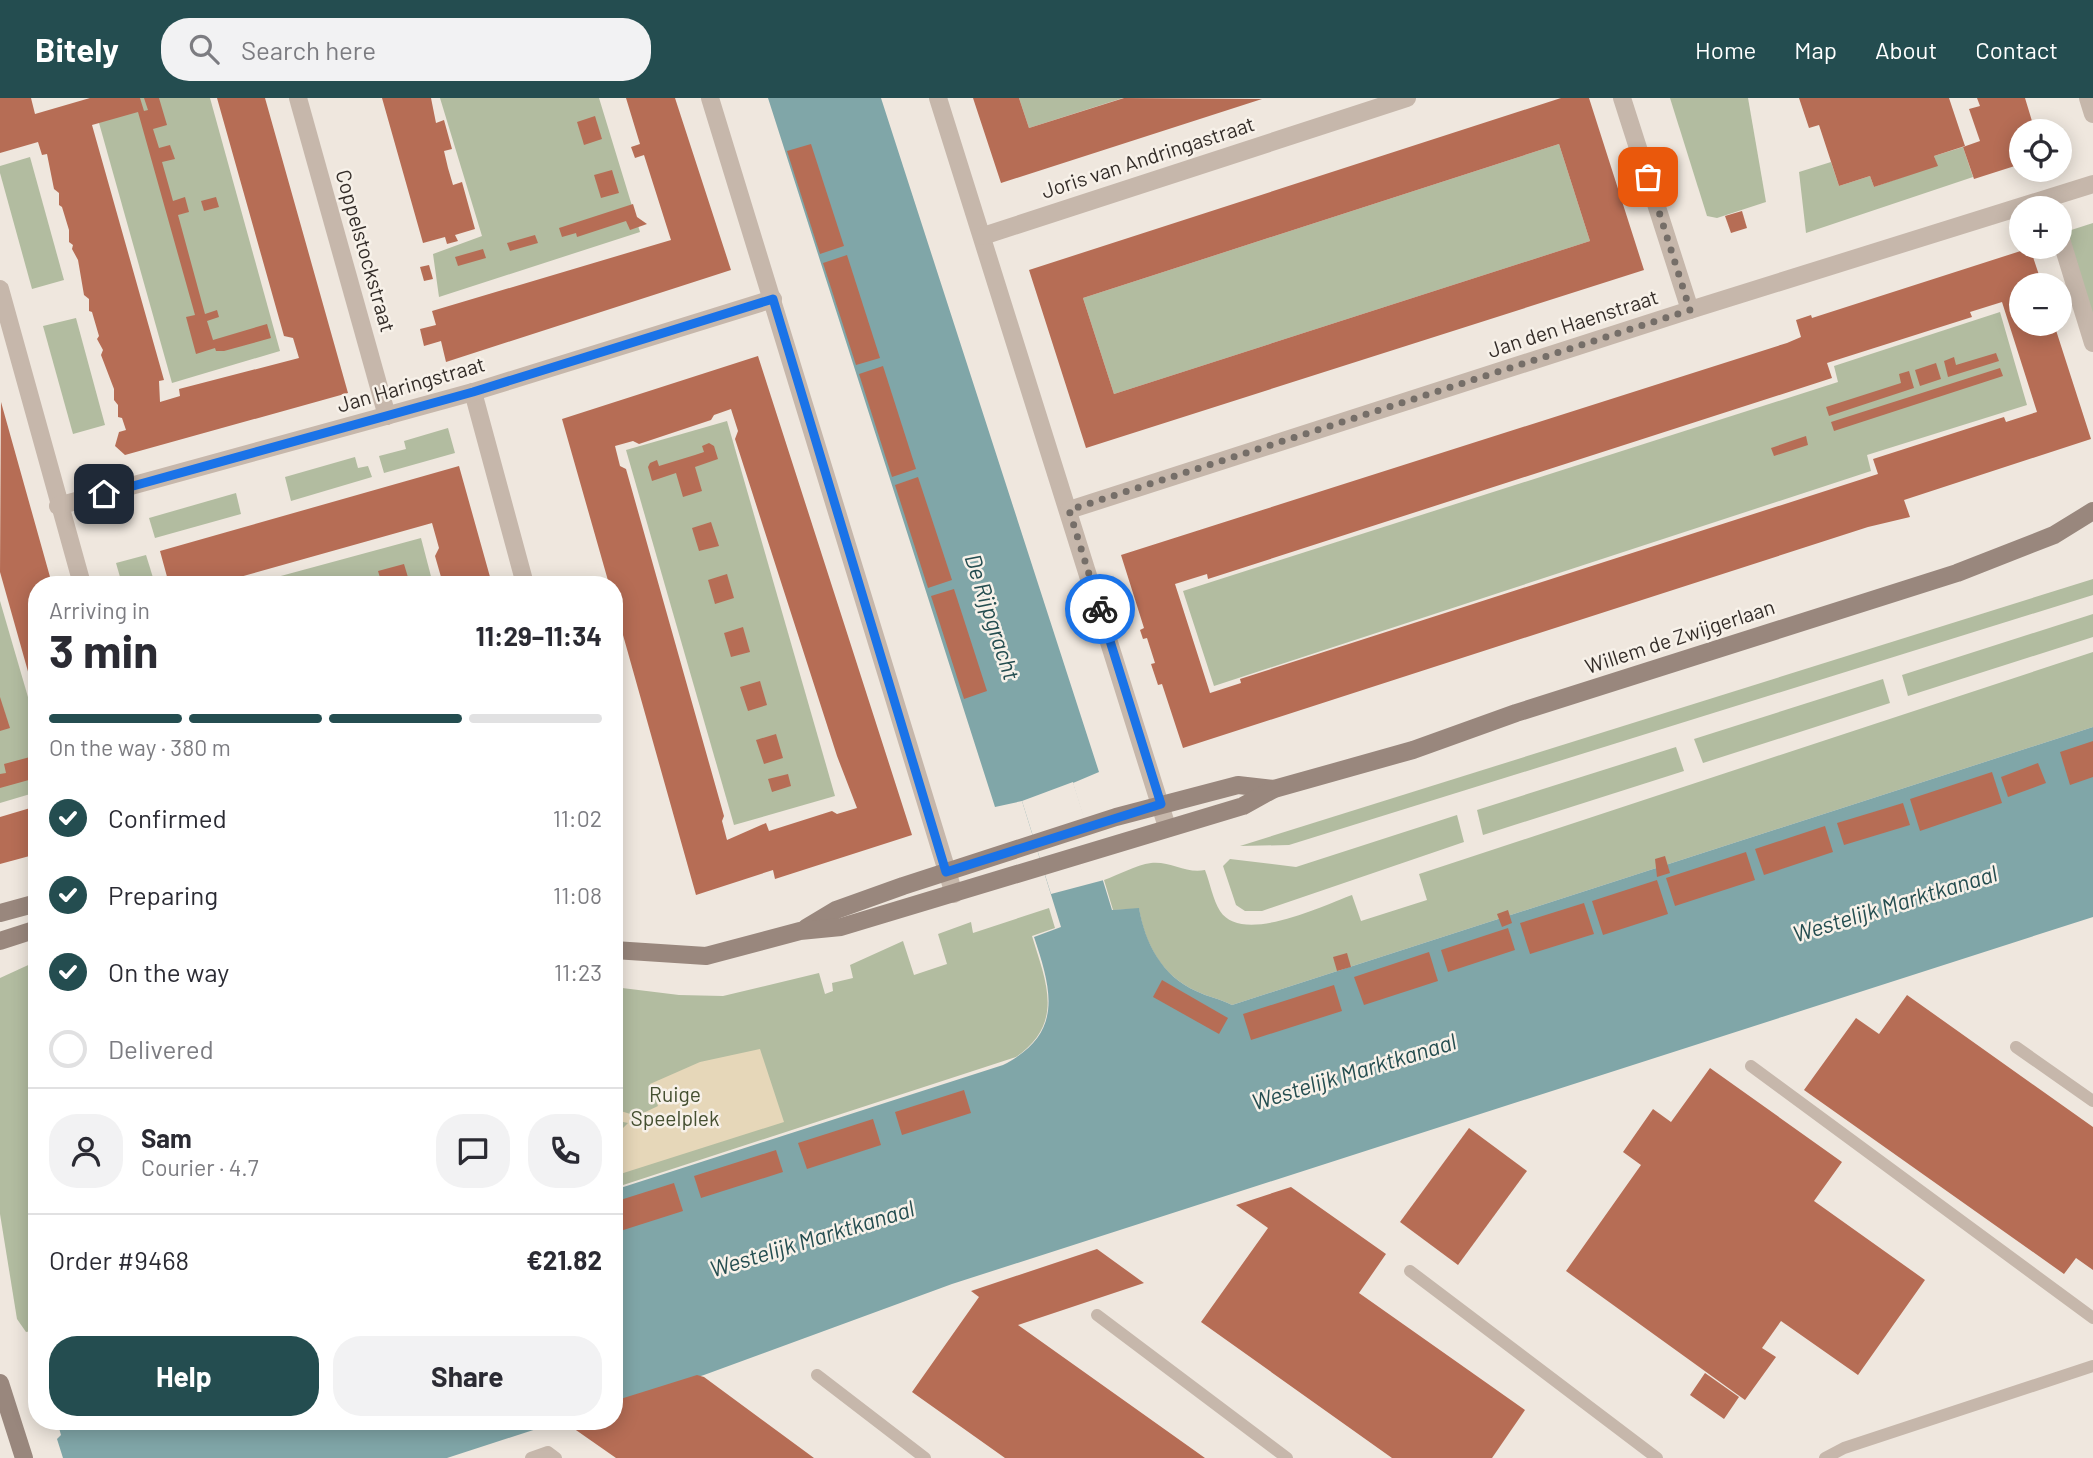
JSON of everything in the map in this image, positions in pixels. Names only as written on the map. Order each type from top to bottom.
[{"type":"street","name":"Coppelstockstraat","points":[[298,98],[387,416]]},
{"type":"street","points":[[710,98],[954,894]]},
{"type":"street","points":[[938,98],[1167,827]]},
{"type":"street","name":"Joris van Andringastraat","points":[[983,236],[1407,98]]},
{"type":"street","points":[[1622,98],[1690,310]]},
{"type":"street","points":[[2088,98],[2093,114]]},
{"type":"street","name":"Jan den Haenstraat","points":[[2065,196],[2093,184]]},
{"type":"street","name":"Jan den Haenstraat","points":[[1069,510],[1690,310],[2009,215]]},
{"type":"street","points":[[2067,259],[2093,343]]},
{"type":"street","points":[[0,289],[80,576]]},
{"type":"street","name":"Jan Haringstraat","points":[[58,506],[473,392],[773,299]]},
{"type":"street","points":[[473,392],[523,576]]},
{"type":"street","name":"Willem de Zwijgerlaan","points":[[623,951],[706,956],[800,931],[841,928],[1167,827],[1244,807],[1273,789],[1413,750],[1516,713],[1957,573],[2054,535],[2093,511]]},
{"type":"street","name":"Willem de Zwijgerlaan","points":[[800,931],[836,910],[1087,826],[1238,785],[1273,789]]},
{"type":"street","points":[[0,913],[28,905]]},
{"type":"street","points":[[0,941],[28,932]]},
{"type":"street","points":[[0,1383],[23,1455]]},
{"type":"lane","points":[[2016,1047],[2093,1101]]},
{"type":"lane","points":[[1751,1066],[2093,1318]]},
{"type":"lane","points":[[1410,1271],[1657,1458]]},
{"type":"lane","points":[[1097,1315],[1287,1458]]},
{"type":"lane","points":[[1825,1458],[1844,1448],[2093,1366]]},
{"type":"lane","points":[[817,1375],[925,1458]]},
{"type":"lane","points":[[531,1458],[548,1452],[556,1458]]},
{"type":"green space","points":[[92,98],[210,98],[280,351],[172,383]]},
{"type":"green space","points":[[440,98],[599,98],[640,232],[439,297],[433,254],[482,236]]},
{"type":"green space","points":[[1019,98],[1123,98],[1029,128]]},
{"type":"green space","points":[[1670,98],[1748,98],[1766,202],[1717,218],[1707,216]]},
{"type":"green space","points":[[1559,144],[1590,241],[1114,394],[1083,298]]},
{"type":"green space","points":[[1963,147],[1973,177],[1806,233],[1799,172],[1831,162],[1839,186],[1870,176],[1874,187],[1937,165],[1934,156]]},
{"type":"green space","points":[[30,157],[64,280],[32,289],[0,173],[0,166]]},
{"type":"green space","points":[[2093,223],[2093,326],[2072,256],[2072,230]]},
{"type":"green space","points":[[2000,312],[2027,405],[1867,455],[1871,471],[1214,686],[1183,591],[1838,382],[1834,366]]},
{"type":"green space","points":[[76,318],[105,425],[73,434],[43,326]]},
{"type":"green space","points":[[727,421],[835,796],[734,825],[626,450]]},
{"type":"green space","points":[[448,428],[455,453],[384,473],[379,456],[406,449],[404,441]]},
{"type":"green space","points":[[355,457],[358,468],[368,466],[372,477],[291,501],[285,477]]},
{"type":"green space","points":[[236,493],[241,514],[155,538],[149,518]]},
{"type":"green space","points":[[421,538],[431,576],[281,576]]},
{"type":"green space","points":[[146,555],[153,576],[120,576],[116,563]]},
{"type":"green space","points":[[2093,579],[2093,595],[1289,845],[1240,846]]},
{"type":"green space","points":[[0,601],[28,697],[28,795],[0,803]]},
{"type":"green space","points":[[2093,614],[2093,637],[1908,696],[1902,675]]},
{"type":"green space","points":[[2093,652],[2093,727],[1232,1005],[1196,991],[1174,977],[1157,958],[1139,909],[1113,910],[1104,880],[1151,863],[1205,870],[1220,911],[1231,921],[1264,924],[1283,920],[1352,895],[1361,921],[1427,900],[1419,874]]},
{"type":"green space","points":[[1883,679],[1890,703],[1703,763],[1694,739]]},
{"type":"green space","points":[[1676,747],[1684,771],[1483,835],[1477,810]]},
{"type":"green space","points":[[1457,815],[1464,842],[1262,911],[1245,911],[1236,905],[1223,866],[1230,859],[1296,867]]},
{"type":"green space","name":"Ruige Speelplek","points":[[1049,908],[1055,928],[1032,936],[1046,986],[1046,1016],[1041,1030],[1031,1044],[1016,1057],[623,1185],[623,988],[679,995],[723,996],[819,973],[825,994],[833,991],[832,983],[853,978],[850,965],[903,941],[914,975],[947,964],[938,934],[971,922],[973,933]]},
{"type":"green space","points":[[28,965],[26,1332],[17,1319],[0,1214],[0,978]]},
{"type":"sand","points":[[760,1049],[784,1122],[623,1173],[623,1128],[628,1123],[623,1122],[623,1112],[637,1116],[658,1106],[650,1084],[700,1062]]},
{"type":"water","points":[[768,98],[881,98],[1099,772],[1073,783],[1112,910],[1139,908],[1146,934],[1157,957],[1184,985],[1232,1005],[2093,727],[2093,917],[952,1284],[704,1375],[623,1401],[623,1187],[1003,1065],[1023,1053],[1036,1040],[1048,1010],[1048,993],[1034,937],[1061,927],[1022,801],[995,807]]},
{"type":"water","points":[[60,1430],[533,1430],[447,1458],[63,1458],[57,1439],[61,1435]]},
{"type":"pier","points":[[1073,782],[1104,880],[1051,894],[1022,801]]},
{"type":"building","points":[[0,98],[31,98],[35,114],[90,98],[140,98],[144,111],[148,110],[144,98],[159,98],[167,125],[153,129],[159,148],[170,145],[175,159],[162,162],[173,201],[185,197],[189,212],[178,215],[205,314],[217,310],[219,317],[207,321],[213,340],[267,324],[271,338],[224,351],[216,351],[215,348],[196,354],[186,317],[195,315],[138,112],[92,125],[164,380],[159,381],[160,402],[180,396],[179,389],[299,358],[293,338],[284,336],[217,98],[265,98],[348,393],[125,455],[115,446],[119,432],[126,430],[122,418],[118,417],[114,389],[101,355],[103,350],[97,339],[99,336],[92,312],[89,311],[89,299],[84,295],[78,260],[72,249],[73,245],[69,242],[69,230],[59,205],[59,193],[54,189],[47,154],[42,155],[38,142],[0,153]]},
{"type":"building","points":[[382,98],[431,98],[436,123],[444,120],[452,149],[444,151],[448,168],[453,185],[462,182],[475,229],[455,235],[458,241],[447,244],[445,237],[423,243]]},
{"type":"building","points":[[626,98],[675,98],[731,270],[446,362],[441,341],[424,346],[420,329],[436,325],[432,311],[671,240],[644,155],[635,158],[631,147],[640,144]]},
{"type":"building","points":[[973,98],[1019,98],[1029,128],[1124,98],[1262,99],[1001,183]]},
{"type":"building","points":[[1561,98],[1589,98],[1644,270],[1086,448],[1029,270]],"holes":[[[1559,144],[1590,241],[1114,394],[1083,298]]]},
{"type":"building","points":[[1799,98],[1949,98],[1965,146],[1934,156],[1938,166],[1874,187],[1870,176],[1839,186],[1819,125],[1809,128]]},
{"type":"building","points":[[1977,98],[2025,98],[2031,119],[2009,119],[2009,168],[1974,179],[1963,147],[1980,141],[1969,109],[1980,106]]},
{"type":"building","points":[[595,116],[602,139],[584,145],[577,122]]},
{"type":"building","points":[[811,144],[844,246],[820,254],[787,151]]},
{"type":"building","points":[[612,170],[619,193],[601,198],[594,175]]},
{"type":"building","points":[[216,197],[219,207],[204,211],[201,201]]},
{"type":"building","points":[[633,204],[637,217],[647,224],[630,230],[626,221],[577,237],[576,233],[562,237],[559,228]]},
{"type":"building","points":[[1742,211],[1747,228],[1731,233],[1725,216]]},
{"type":"building","points":[[535,235],[538,243],[510,251],[507,243]]},
{"type":"building","points":[[483,249],[486,258],[458,266],[455,257]]},
{"type":"building","points":[[847,255],[880,358],[856,365],[823,263]]},
{"type":"building","points":[[2009,255],[2009,259],[2034,259],[2038,273],[2009,273],[2009,324],[2002,302],[1970,312],[1972,317],[1827,363],[1832,378],[1208,579],[1207,574],[1175,584],[1210,693],[1241,683],[1240,679],[1878,474],[1873,459],[2004,417],[2006,422],[2037,412],[2013,336],[2058,336],[2091,439],[1904,500],[1910,517],[1868,527],[1183,748],[1162,684],[1158,685],[1151,664],[1155,663],[1147,638],[1143,639],[1140,630],[1144,628],[1121,555],[1787,343],[1801,337],[1796,320],[1811,315],[1812,318]]},
{"type":"building","points":[[429,265],[433,279],[424,281],[420,267]]},
{"type":"building","points":[[1996,353],[1999,361],[1948,377],[1944,361],[1954,357],[1956,365]]},
{"type":"building","points":[[758,356],[912,835],[775,879],[773,870],[696,895],[623,635],[623,576],[607,576],[562,419]],"holes":[[[731,409],[738,431],[735,439],[837,756],[857,808],[837,814],[832,811],[769,831],[766,823],[727,840],[722,821],[724,816],[626,469],[620,466],[615,446],[633,441],[639,444],[711,420],[714,415]]]},
{"type":"building","points":[[1936,363],[1941,379],[1920,386],[1915,370]]},
{"type":"building","points":[[883,366],[916,469],[892,477],[859,374]]},
{"type":"building","points":[[2000,368],[2003,376],[1834,431],[1831,422]]},
{"type":"building","points":[[1909,371],[1914,388],[1829,416],[1826,407],[1901,383],[1899,374]]},
{"type":"building","points":[[1,402],[50,576],[28,576],[28,672],[0,572]]},
{"type":"building","points":[[1806,436],[1808,445],[1774,456],[1771,448]]},
{"type":"building","points":[[709,443],[714,446],[718,459],[695,467],[702,491],[683,497],[676,473],[652,481],[648,467],[650,463],[657,460],[659,466],[704,452],[702,446]]},
{"type":"building","points":[[459,466],[490,576],[441,576],[435,556],[439,548],[432,523],[243,576],[167,576],[160,551]]},
{"type":"building","points":[[918,477],[952,580],[928,588],[895,485]]},
{"type":"building","points":[[711,522],[719,546],[699,551],[692,528]]},
{"type":"building","points":[[404,564],[408,576],[380,576],[378,571]]},
{"type":"building","points":[[727,574],[734,598],[715,604],[708,580]]},
{"type":"building","points":[[954,589],[987,691],[964,699],[931,596]]},
{"type":"building","points":[[743,627],[750,652],[731,657],[724,633]]},
{"type":"building","points":[[760,681],[767,705],[748,711],[740,687]]},
{"type":"building","points":[[0,697],[10,728],[0,731]]},
{"type":"building","points":[[776,734],[783,758],[764,764],[756,740]]},
{"type":"building","points":[[2093,741],[2093,777],[2070,785],[2060,752]]},
{"type":"building","points":[[28,758],[28,780],[0,788],[0,774],[6,773],[4,764]]},
{"type":"building","points":[[2038,763],[2046,783],[2008,797],[2001,777]]},
{"type":"building","points":[[1992,772],[2002,803],[1920,831],[1910,799]]},
{"type":"building","points":[[788,774],[791,786],[772,792],[768,779]]},
{"type":"building","points":[[1903,803],[1910,825],[1844,845],[1837,823]]},
{"type":"building","points":[[28,809],[28,856],[0,864],[0,817]]},
{"type":"building","points":[[1825,826],[1833,852],[1764,875],[1755,849]]},
{"type":"building","points":[[1746,852],[1755,880],[1675,906],[1666,878]]},
{"type":"building","points":[[1665,856],[1670,873],[1657,877],[1655,859]]},
{"type":"building","points":[[1657,880],[1668,914],[1603,935],[1592,901]]},
{"type":"building","points":[[1584,903],[1594,934],[1530,954],[1520,923]]},
{"type":"building","points":[[1508,910],[1512,923],[1502,927],[1497,914]]},
{"type":"building","points":[[1508,928],[1515,950],[1448,972],[1441,950]]},
{"type":"building","points":[[1429,952],[1438,981],[1364,1005],[1354,977]]},
{"type":"building","points":[[1347,953],[1351,967],[1337,971],[1333,957]]},
{"type":"building","points":[[1162,980],[1228,1018],[1219,1034],[1153,997]]},
{"type":"building","points":[[1334,985],[1342,1011],[1251,1040],[1243,1014]]},
{"type":"building","points":[[1907,995],[2093,1127],[2093,1270],[2076,1258],[2064,1274],[1804,1090],[1856,1018],[1879,1034]]},
{"type":"building","points":[[1710,1068],[1842,1162],[1814,1201],[1925,1280],[1858,1375],[1781,1321],[1762,1348],[1776,1357],[1745,1400],[1566,1271],[1641,1165],[1623,1152],[1653,1109],[1671,1122]]},
{"type":"building","points":[[964,1090],[971,1113],[902,1135],[895,1112]]},
{"type":"building","points":[[873,1119],[881,1145],[807,1169],[798,1143]]},
{"type":"building","points":[[1469,1128],[1527,1171],[1458,1265],[1400,1222]]},
{"type":"building","points":[[776,1150],[783,1172],[701,1198],[694,1176]]},
{"type":"building","points":[[674,1183],[683,1211],[623,1230],[623,1199]]},
{"type":"building","points":[[1291,1187],[1386,1254],[1359,1293],[1525,1410],[1492,1458],[1392,1458],[1201,1322],[1268,1228],[1236,1205]]},
{"type":"building","points":[[1097,1249],[1144,1283],[1018,1325],[1205,1458],[1005,1458],[912,1392],[979,1297],[971,1291]]},
{"type":"building","points":[[1705,1373],[1739,1397],[1724,1419],[1690,1395]]},
{"type":"building","points":[[697,1375],[704,1377],[814,1458],[616,1458],[576,1430],[623,1430],[623,1398]]},
{"type":"way so far","points":[[1100,609],[1069,510],[1690,310],[1648,177]]},
{"type":"route","points":[[104,494],[473,392],[773,299],[946,872],[1161,804],[1100,609]]},
{"type":"water label","name":"De Rijpgracht","points":[[992,617]]},
{"type":"water label","name":"Westelijk Marktkanaal","points":[[1895,904]]},
{"type":"water label","name":"Westelijk Marktkanaal","points":[[1354,1072]]},
{"type":"water label","name":"Westelijk Marktkanaal","points":[[812,1239]]}]
